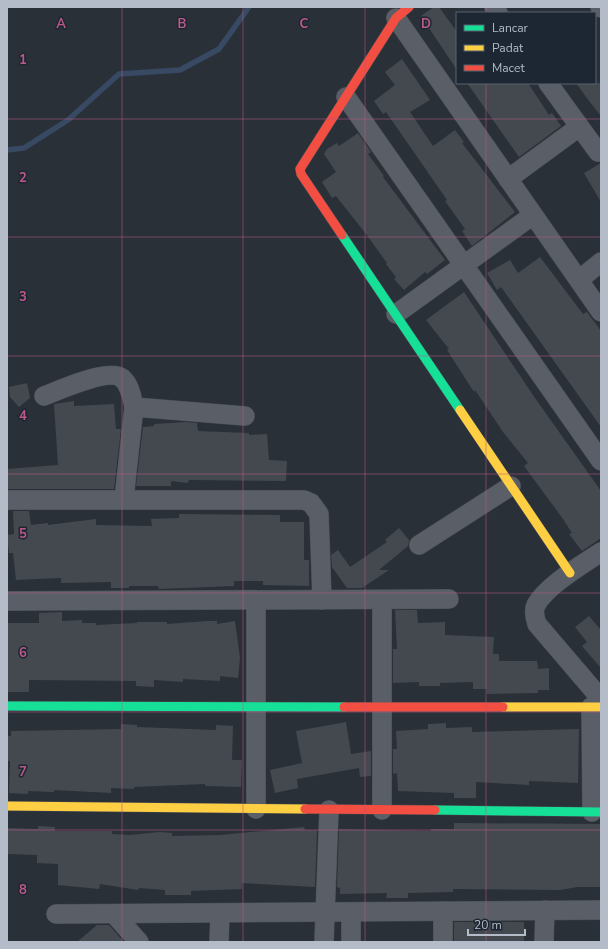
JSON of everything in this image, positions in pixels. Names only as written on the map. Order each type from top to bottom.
[{"type":"street","points":[[570,573],[301,174],[300,169],[402,13],[508,179],[601,312]]},
{"type":"street","points":[[549,84],[598,152],[601,152]]},
{"type":"street","points":[[346,97],[601,462]]},
{"type":"street","points":[[508,179],[579,127]]},
{"type":"street","points":[[396,314],[533,215]]},
{"type":"street","points":[[579,280],[601,262]]},
{"type":"street","points":[[44,396],[106,375],[117,375],[123,379],[127,385],[134,407],[124,499]]},
{"type":"street","points":[[134,407],[245,416]]},
{"type":"street","points":[[419,545],[511,486]]},
{"type":"street","points":[[7,500],[304,500],[311,503],[319,514],[322,600]]},
{"type":"street","points":[[7,806],[596,812],[598,704],[536,624],[534,617],[536,606],[544,595],[570,573],[601,552]]},
{"type":"street","points":[[7,601],[449,599]]},
{"type":"street","points":[[256,600],[256,809]]},
{"type":"street","points":[[382,600],[382,810]]},
{"type":"street","points":[[7,706],[382,706],[598,704]]},
{"type":"street","points":[[324,942],[328,810]]},
{"type":"street","points":[[544,942],[545,910]]},
{"type":"street","points":[[56,914],[601,910]]},
{"type":"street","points":[[443,911],[443,942]]},
{"type":"street","points":[[351,912],[351,942]]},
{"type":"street","points":[[219,942],[220,913]]},
{"type":"street","points":[[114,914],[139,942]]},
{"type":"building","points":[[434,7],[439,7],[456,31],[456,68],[421,16]]},
{"type":"building","points":[[402,59],[430,100],[410,112],[433,146],[455,130],[464,142],[462,143],[515,212],[472,246],[462,231],[465,229],[445,201],[447,200],[386,112],[383,114],[374,101],[395,85],[385,72]]},
{"type":"building","points":[[601,83],[601,116],[577,84]]},
{"type":"building","points":[[468,84],[529,84],[549,115],[552,113],[561,126],[519,157]]},
{"type":"building","points":[[358,133],[371,152],[368,154],[384,176],[383,177],[445,260],[427,274],[425,272],[404,290],[394,279],[396,277],[366,234],[336,196],[332,198],[322,182],[336,172],[324,154],[327,149],[337,143],[339,146]]},
{"type":"building","points":[[601,163],[601,202],[584,173]]},
{"type":"building","points":[[540,257],[583,314],[587,312],[601,331],[601,427],[501,287],[497,290],[487,273],[510,260],[518,273]]},
{"type":"building","points":[[464,292],[535,398],[601,491],[601,538],[582,551],[569,534],[572,533],[563,519],[524,466],[528,463],[503,432],[475,390],[474,392],[447,350],[449,349],[426,320]]},
{"type":"building","points":[[27,383],[30,398],[19,407],[10,397],[9,387]]},
{"type":"building","points":[[74,401],[74,406],[114,404],[116,429],[121,429],[114,489],[7,489],[7,469],[58,465],[54,404]]},
{"type":"building","points":[[186,422],[197,423],[198,431],[249,433],[249,435],[267,434],[269,460],[287,461],[286,481],[189,480],[188,483],[171,481],[171,486],[136,486],[143,427],[154,426],[154,424]]},
{"type":"building","points":[[13,511],[29,511],[31,525],[48,523],[48,525],[96,519],[96,525],[152,526],[151,519],[179,518],[179,514],[280,515],[280,522],[304,522],[304,560],[309,560],[309,586],[263,585],[263,581],[234,581],[234,586],[159,589],[158,586],[129,586],[129,588],[111,588],[111,582],[61,583],[61,578],[16,580],[13,553],[9,553],[7,535],[14,534]]},
{"type":"building","points":[[399,528],[409,540],[408,546],[379,570],[389,570],[362,588],[347,588],[332,567],[331,555],[338,550],[350,567],[387,542],[385,540]]},
{"type":"building","points":[[395,610],[417,610],[418,623],[445,622],[445,635],[494,637],[493,654],[499,654],[499,661],[537,661],[538,669],[549,668],[549,690],[538,690],[538,693],[487,694],[487,689],[473,689],[473,682],[440,683],[440,686],[419,686],[419,682],[393,683],[393,649],[397,649]]},
{"type":"building","points":[[62,612],[62,621],[82,620],[82,623],[96,623],[96,625],[137,622],[167,622],[167,624],[207,621],[217,621],[217,624],[235,621],[240,658],[238,678],[220,676],[220,681],[183,679],[183,682],[154,680],[154,687],[136,686],[136,681],[29,680],[29,692],[7,692],[7,623],[39,623],[39,613]]},
{"type":"building","points":[[589,616],[601,630],[601,668],[582,646],[587,642],[575,627]]},
{"type":"building","points":[[346,722],[351,754],[371,751],[371,776],[360,777],[359,768],[297,779],[298,788],[275,793],[270,770],[302,763],[296,731]]},
{"type":"building","points":[[446,723],[446,728],[472,727],[472,732],[579,729],[578,783],[529,781],[529,785],[476,782],[476,798],[454,798],[454,793],[398,791],[397,773],[393,774],[393,749],[397,749],[396,731],[428,729],[428,724]]},
{"type":"building","points":[[121,724],[137,725],[137,727],[216,730],[216,725],[233,726],[232,760],[242,760],[241,787],[205,786],[205,784],[134,787],[134,789],[111,788],[111,793],[54,790],[54,792],[28,791],[28,794],[9,793],[10,761],[7,761],[7,736],[11,736],[11,731],[121,729]]},
{"type":"building","points":[[454,823],[601,824],[601,887],[577,887],[560,890],[453,889],[453,892],[408,893],[408,898],[386,898],[387,893],[340,894],[340,888],[337,887],[339,829],[431,831],[431,829],[454,829]]},
{"type":"building","points":[[38,826],[55,827],[55,831],[112,831],[112,834],[130,835],[159,832],[172,833],[172,836],[220,835],[304,827],[305,830],[317,830],[315,887],[242,883],[242,889],[191,891],[191,895],[165,895],[165,890],[139,888],[138,890],[100,884],[99,889],[58,885],[58,864],[37,863],[37,855],[7,854],[7,828],[38,829]]},
{"type":"building","points":[[454,922],[524,922],[524,942],[454,942]]},
{"type":"building","points":[[97,925],[109,925],[124,942],[77,942]]},
{"type":"waterway","points":[[7,150],[24,148],[68,120],[119,74],[180,70],[219,49],[249,7]]},
{"type":"traffic: fast","points":[[342,235],[460,410]]},
{"type":"traffic: fast","points":[[7,706],[344,707]]},
{"type":"traffic: fast","points":[[435,810],[601,812]]},
{"type":"traffic: slow","points":[[460,410],[570,573]]},
{"type":"traffic: slow","points":[[503,707],[601,707]]},
{"type":"traffic: slow","points":[[7,806],[305,809]]},
{"type":"traffic: jam","points":[[342,235],[301,174],[300,169],[396,18],[409,7]]},
{"type":"traffic: jam","points":[[344,707],[503,707]]},
{"type":"traffic: jam","points":[[305,809],[435,810]]}]
